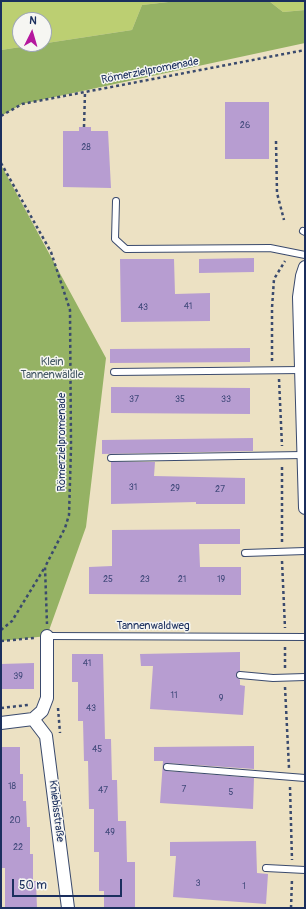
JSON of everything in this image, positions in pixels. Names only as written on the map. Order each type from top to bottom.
[{"type":"street","points":[[305,267],[299,297],[305,508]]},
{"type":"street","points":[[1,723],[33,719],[42,711],[47,698],[47,636]]},
{"type":"street","name":"Kniebisstraße","points":[[33,719],[46,736],[68,908]]},
{"type":"lane","points":[[116,201],[115,239],[126,249],[270,248],[305,255]]},
{"type":"lane","points":[[114,372],[301,370]]},
{"type":"lane","points":[[111,458],[303,455]]},
{"type":"lane","points":[[245,553],[305,551]]},
{"type":"lane","name":"Tannenwaldweg","points":[[47,636],[305,637]]},
{"type":"lane","points":[[240,675],[274,678],[305,677]]},
{"type":"lane","points":[[167,767],[305,778]]},
{"type":"lane","points":[[266,868],[305,870]]},
{"type":"path","name":"Römerzielpromenade","points":[[1,116],[22,104],[305,50]]},
{"type":"path","points":[[84,127],[85,92]]},
{"type":"path","points":[[276,141],[276,193],[284,220]]},
{"type":"path","name":"Römerzielpromenade","points":[[1,163],[51,252],[70,310],[72,447],[69,515],[65,528],[45,567],[47,636]]},
{"type":"path","points":[[272,370],[272,308],[274,279],[290,252]]},
{"type":"path","points":[[1,630],[12,622],[45,567]]},
{"type":"path","points":[[1,641],[47,636]]},
{"type":"green space","points":[[1,1],[177,1],[142,5],[132,30],[52,42],[52,12],[12,12],[12,48],[1,50]]},
{"type":"green space","points":[[177,1],[269,1],[283,12],[305,10],[305,43],[22,104],[1,116],[1,50],[12,48],[12,52],[52,52],[52,42],[132,30],[142,5]]},
{"type":"green space","points":[[269,1],[305,1],[305,10],[283,12]]},
{"type":"green space","name":"Klein Tannenwäldle","points":[[1,165],[106,358],[86,527],[47,636],[1,641]]},
{"type":"building","points":[[225,102],[269,102],[269,159],[225,159]]},
{"type":"building","points":[[79,127],[91,127],[91,131],[108,131],[111,188],[63,187],[63,131],[79,131]]},
{"type":"building","points":[[254,258],[254,272],[199,273],[199,259]]},
{"type":"building","points":[[120,259],[174,259],[175,294],[210,293],[210,321],[121,322]]},
{"type":"building","points":[[250,348],[250,362],[110,363],[110,349]]},
{"type":"building","points":[[111,387],[250,388],[250,414],[111,413]]},
{"type":"building","points":[[253,438],[253,451],[102,454],[102,440]]},
{"type":"building","points":[[111,462],[155,462],[154,476],[245,478],[245,504],[196,504],[196,502],[111,504]]},
{"type":"building","points":[[240,529],[240,544],[199,544],[200,567],[241,567],[241,595],[89,594],[89,567],[112,566],[112,530]]},
{"type":"building","points":[[240,652],[240,671],[236,675],[240,680],[240,685],[245,686],[243,715],[150,709],[153,666],[141,666],[140,654]]},
{"type":"building","points":[[72,654],[103,654],[105,739],[111,739],[112,780],[117,780],[118,821],[126,821],[127,862],[135,862],[135,908],[104,908],[104,891],[99,891],[99,852],[94,852],[94,809],[89,809],[88,761],[84,761],[83,721],[78,721],[78,682],[72,682]]},
{"type":"building","points":[[34,663],[34,689],[1,689],[1,664]]},
{"type":"building","points":[[254,746],[254,769],[167,763],[163,767],[167,771],[254,778],[253,809],[160,803],[163,761],[154,761],[154,747]]},
{"type":"building","points":[[1,747],[20,747],[20,774],[23,774],[23,801],[26,801],[27,827],[30,827],[30,854],[33,854],[33,881],[36,881],[37,908],[5,908],[5,868],[2,868]]},
{"type":"building","points":[[256,841],[257,873],[268,874],[266,904],[173,897],[176,856],[170,856],[170,842]]}]
